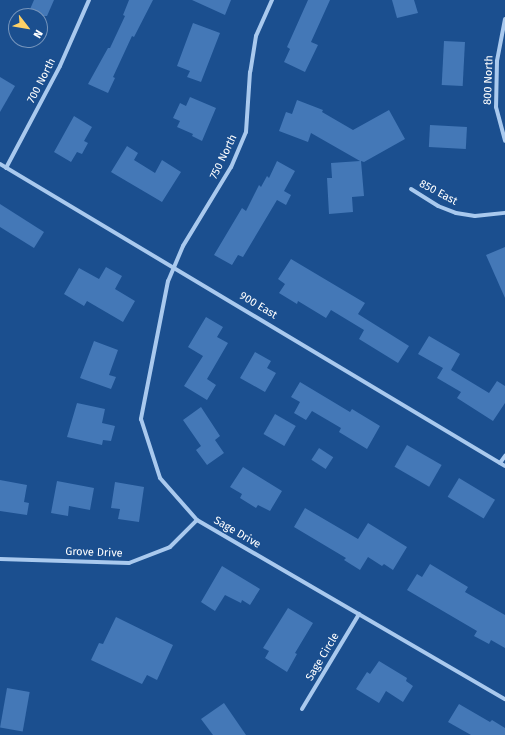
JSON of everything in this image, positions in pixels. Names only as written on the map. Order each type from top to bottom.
[{"type":"street","name":"700 North","points":[[6,168],[60,66],[89,0]]},
{"type":"street","name":"750 North","points":[[173,266],[183,246],[231,167],[246,132],[250,72],[256,36],[272,0]]},
{"type":"street","name":"800 North","points":[[505,19],[497,61],[496,107],[505,141]]},
{"type":"street","name":"900 East","points":[[0,164],[173,266],[505,466]]},
{"type":"street","name":"850 East","points":[[411,189],[438,206],[456,213],[475,216],[505,213]]},
{"type":"street","name":"Sage Drive","points":[[173,266],[168,281],[141,419],[160,478],[197,520],[505,699]]},
{"type":"street","points":[[500,463],[505,456]]},
{"type":"street","name":"Grove Drive","points":[[0,558],[129,563],[170,547],[197,520]]},
{"type":"street","name":"Sage Circle","points":[[302,709],[359,614]]},
{"type":"building","points":[[34,0],[54,0],[48,14],[48,8],[30,8]]},
{"type":"building","points":[[129,0],[153,0],[134,37],[132,36],[113,77],[115,78],[108,93],[88,84],[108,48],[110,48],[125,16],[123,15]]},
{"type":"building","points":[[192,0],[231,0],[225,15]]},
{"type":"building","points":[[308,0],[330,0],[311,42],[318,45],[305,72],[284,62],[290,49],[287,47]]},
{"type":"building","points":[[392,0],[414,0],[418,13],[397,18]]},
{"type":"building","points":[[193,23],[220,33],[201,82],[187,77],[190,71],[177,66]]},
{"type":"building","points":[[444,41],[465,42],[463,86],[442,85]]},
{"type":"building","points":[[0,77],[15,86],[0,112]]},
{"type":"building","points":[[190,97],[216,108],[202,141],[192,136],[193,134],[177,127],[180,121],[173,118],[180,103],[186,106]]},
{"type":"building","points":[[297,100],[323,110],[322,112],[353,130],[389,110],[405,139],[364,162],[361,161],[364,196],[352,197],[353,212],[329,214],[327,178],[332,178],[331,163],[360,161],[311,133],[308,142],[279,131],[286,112],[292,114]]},
{"type":"building","points":[[74,116],[92,127],[84,141],[88,143],[82,154],[77,152],[71,162],[54,152]]},
{"type":"building","points":[[430,125],[467,127],[466,149],[429,147]]},
{"type":"building","points":[[127,146],[138,153],[134,160],[155,173],[162,160],[181,172],[162,202],[111,172]]},
{"type":"building","points":[[277,161],[295,171],[284,191],[291,195],[286,205],[277,200],[243,257],[238,255],[232,265],[214,255],[242,208],[246,211],[259,185],[261,187],[267,176],[269,178]]},
{"type":"building","points":[[0,204],[44,232],[34,248],[0,227]]},
{"type":"building","points":[[505,247],[505,298],[486,255]]},
{"type":"building","points":[[291,259],[365,303],[358,314],[409,346],[398,363],[359,339],[364,330],[331,310],[326,318],[298,301],[297,304],[279,293],[285,284],[278,279]]},
{"type":"building","points":[[106,267],[122,276],[115,289],[135,301],[123,322],[87,301],[84,306],[64,294],[79,268],[99,279]]},
{"type":"building","points":[[206,317],[223,327],[217,337],[228,343],[207,379],[216,385],[207,400],[184,386],[203,356],[188,347]]},
{"type":"building","points":[[429,336],[460,354],[451,370],[489,393],[497,381],[505,386],[505,403],[493,421],[457,398],[461,392],[437,378],[443,368],[418,354]]},
{"type":"building","points":[[94,341],[118,350],[109,375],[116,377],[111,389],[80,378]]},
{"type":"building","points":[[255,352],[271,361],[267,368],[276,373],[265,392],[240,378]]},
{"type":"building","points":[[300,382],[350,412],[352,409],[380,426],[367,449],[339,432],[341,428],[312,411],[306,420],[294,413],[300,402],[291,397]]},
{"type":"building","points":[[77,403],[105,409],[102,423],[115,426],[111,441],[103,440],[102,445],[67,437]]},
{"type":"building","points":[[201,407],[220,436],[215,440],[224,453],[207,465],[196,450],[201,446],[183,420]]},
{"type":"building","points":[[275,414],[296,426],[284,446],[264,434]]},
{"type":"building","points":[[407,445],[442,465],[429,487],[394,467]]},
{"type":"building","points":[[319,448],[333,457],[326,469],[311,460]]},
{"type":"building","points":[[243,467],[282,491],[270,511],[258,505],[256,508],[240,498],[242,494],[230,487]]},
{"type":"building","points":[[459,478],[495,500],[484,518],[448,497]]},
{"type":"building","points":[[0,480],[27,485],[24,502],[29,503],[27,515],[0,511]]},
{"type":"building","points":[[57,481],[94,488],[90,510],[69,506],[68,516],[51,513]]},
{"type":"building","points":[[115,482],[144,487],[139,522],[118,519],[120,509],[111,508]]},
{"type":"building","points":[[305,508],[358,539],[368,523],[407,547],[393,570],[384,564],[382,566],[368,557],[360,570],[344,560],[346,558],[294,527]]},
{"type":"building","points":[[430,564],[468,587],[465,592],[505,615],[505,648],[491,640],[489,644],[474,636],[477,631],[407,590],[417,574],[422,577]]},
{"type":"building","points":[[222,566],[260,589],[250,605],[242,600],[241,603],[225,595],[215,611],[201,602]]},
{"type":"building","points":[[288,608],[313,623],[295,653],[297,654],[287,672],[265,658],[269,651],[263,648]]},
{"type":"building","points":[[116,617],[173,645],[157,680],[147,675],[142,684],[91,660],[99,643],[103,644]]},
{"type":"building","points":[[379,661],[407,678],[406,681],[413,686],[403,702],[386,691],[379,703],[356,689],[367,672],[370,674]]},
{"type":"building","points":[[7,688],[30,692],[23,731],[0,727]]},
{"type":"building","points":[[224,703],[246,735],[213,735],[201,719]]},
{"type":"building","points":[[459,704],[490,722],[492,720],[505,728],[505,735],[471,735],[448,722]]}]
